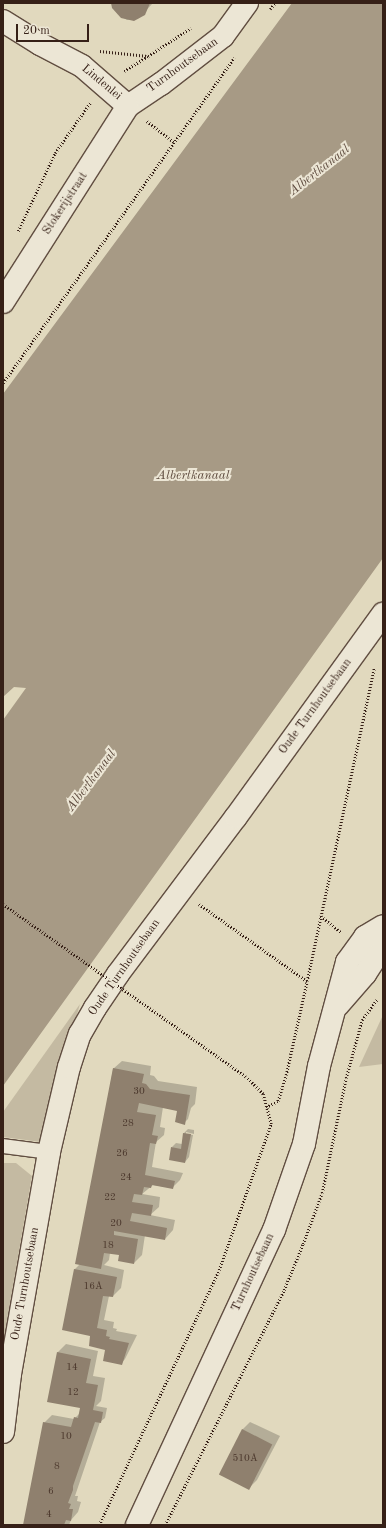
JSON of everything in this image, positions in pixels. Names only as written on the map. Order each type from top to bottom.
[{"type":"street","name":"Turnhoutsebaan","points":[[128,106],[161,84],[223,36],[247,3]]},
{"type":"street","name":"Lindenlei","points":[[3,21],[40,44],[82,66],[128,106]]},
{"type":"street","name":"Stokerijstraat","points":[[3,302],[128,106]]},
{"type":"street","name":"Oude Turnhoutsebaan","points":[[3,1432],[7,1374],[48,1152],[69,1067],[80,1034],[95,1008],[118,974],[181,891],[383,614]]},
{"type":"street","name":"Turnhoutsebaan","points":[[137,1525],[274,1230],[304,1144],[319,1066],[347,962],[365,937],[383,926]]},
{"type":"street","name":"Turnhoutsebaan","points":[[335,1009],[365,974],[383,946]]},
{"type":"lane","points":[[3,1146],[48,1152]]},
{"type":"path","points":[[265,16],[275,3]]},
{"type":"path","points":[[16,236],[55,153],[104,84],[174,41],[196,25]]},
{"type":"path","points":[[94,50],[148,56]]},
{"type":"path","points":[[3,383],[238,53]]},
{"type":"path","name":"Lindenlei","points":[[128,106],[174,142]]},
{"type":"path","points":[[266,1107],[278,1101],[286,1075],[375,664]]},
{"type":"path","points":[[181,891],[307,981]]},
{"type":"path","points":[[3,904],[246,1077],[263,1094],[271,1124],[219,1270],[99,1525]]},
{"type":"shaded area","points":[[80,1004],[41,1142],[3,1137],[3,1112]]},
{"type":"shaded area","points":[[383,1015],[383,1064],[359,1067]]},
{"type":"shaded area","points":[[3,1163],[16,1163],[32,1176],[3,1344]]},
{"type":"water","name":"Albertkanaal","points":[[292,3],[383,3],[383,558],[3,1086],[3,720],[26,688],[14,687],[3,697],[3,394]]},
{"type":"building","points":[[111,3],[150,3],[145,15],[134,21],[121,18],[112,8]]},
{"type":"building","points":[[113,1068],[144,1074],[142,1083],[146,1084],[150,1089],[190,1095],[185,1125],[175,1122],[177,1111],[139,1103],[137,1112],[156,1115],[152,1135],[158,1136],[156,1144],[150,1143],[145,1175],[175,1181],[173,1189],[152,1185],[151,1188],[144,1187],[142,1195],[134,1194],[132,1202],[153,1205],[151,1216],[132,1213],[130,1221],[167,1228],[165,1240],[114,1231],[114,1235],[138,1239],[134,1264],[118,1261],[119,1255],[104,1253],[101,1269],[75,1264]]},
{"type":"building","points":[[183,1133],[191,1134],[185,1163],[169,1160],[171,1147],[181,1149]]},
{"type":"building","points":[[74,1269],[117,1277],[113,1297],[103,1296],[97,1328],[107,1330],[106,1336],[110,1337],[109,1339],[129,1343],[122,1365],[103,1361],[105,1350],[89,1346],[90,1336],[62,1330]]},
{"type":"building","points":[[57,1352],[91,1359],[86,1383],[98,1385],[93,1410],[103,1412],[101,1423],[95,1422],[73,1486],[68,1503],[71,1504],[69,1509],[73,1509],[71,1521],[66,1520],[64,1525],[23,1525],[43,1422],[71,1427],[74,1417],[78,1418],[80,1408],[47,1402]]},
{"type":"building","points":[[242,1429],[272,1444],[249,1490],[219,1474]]}]
